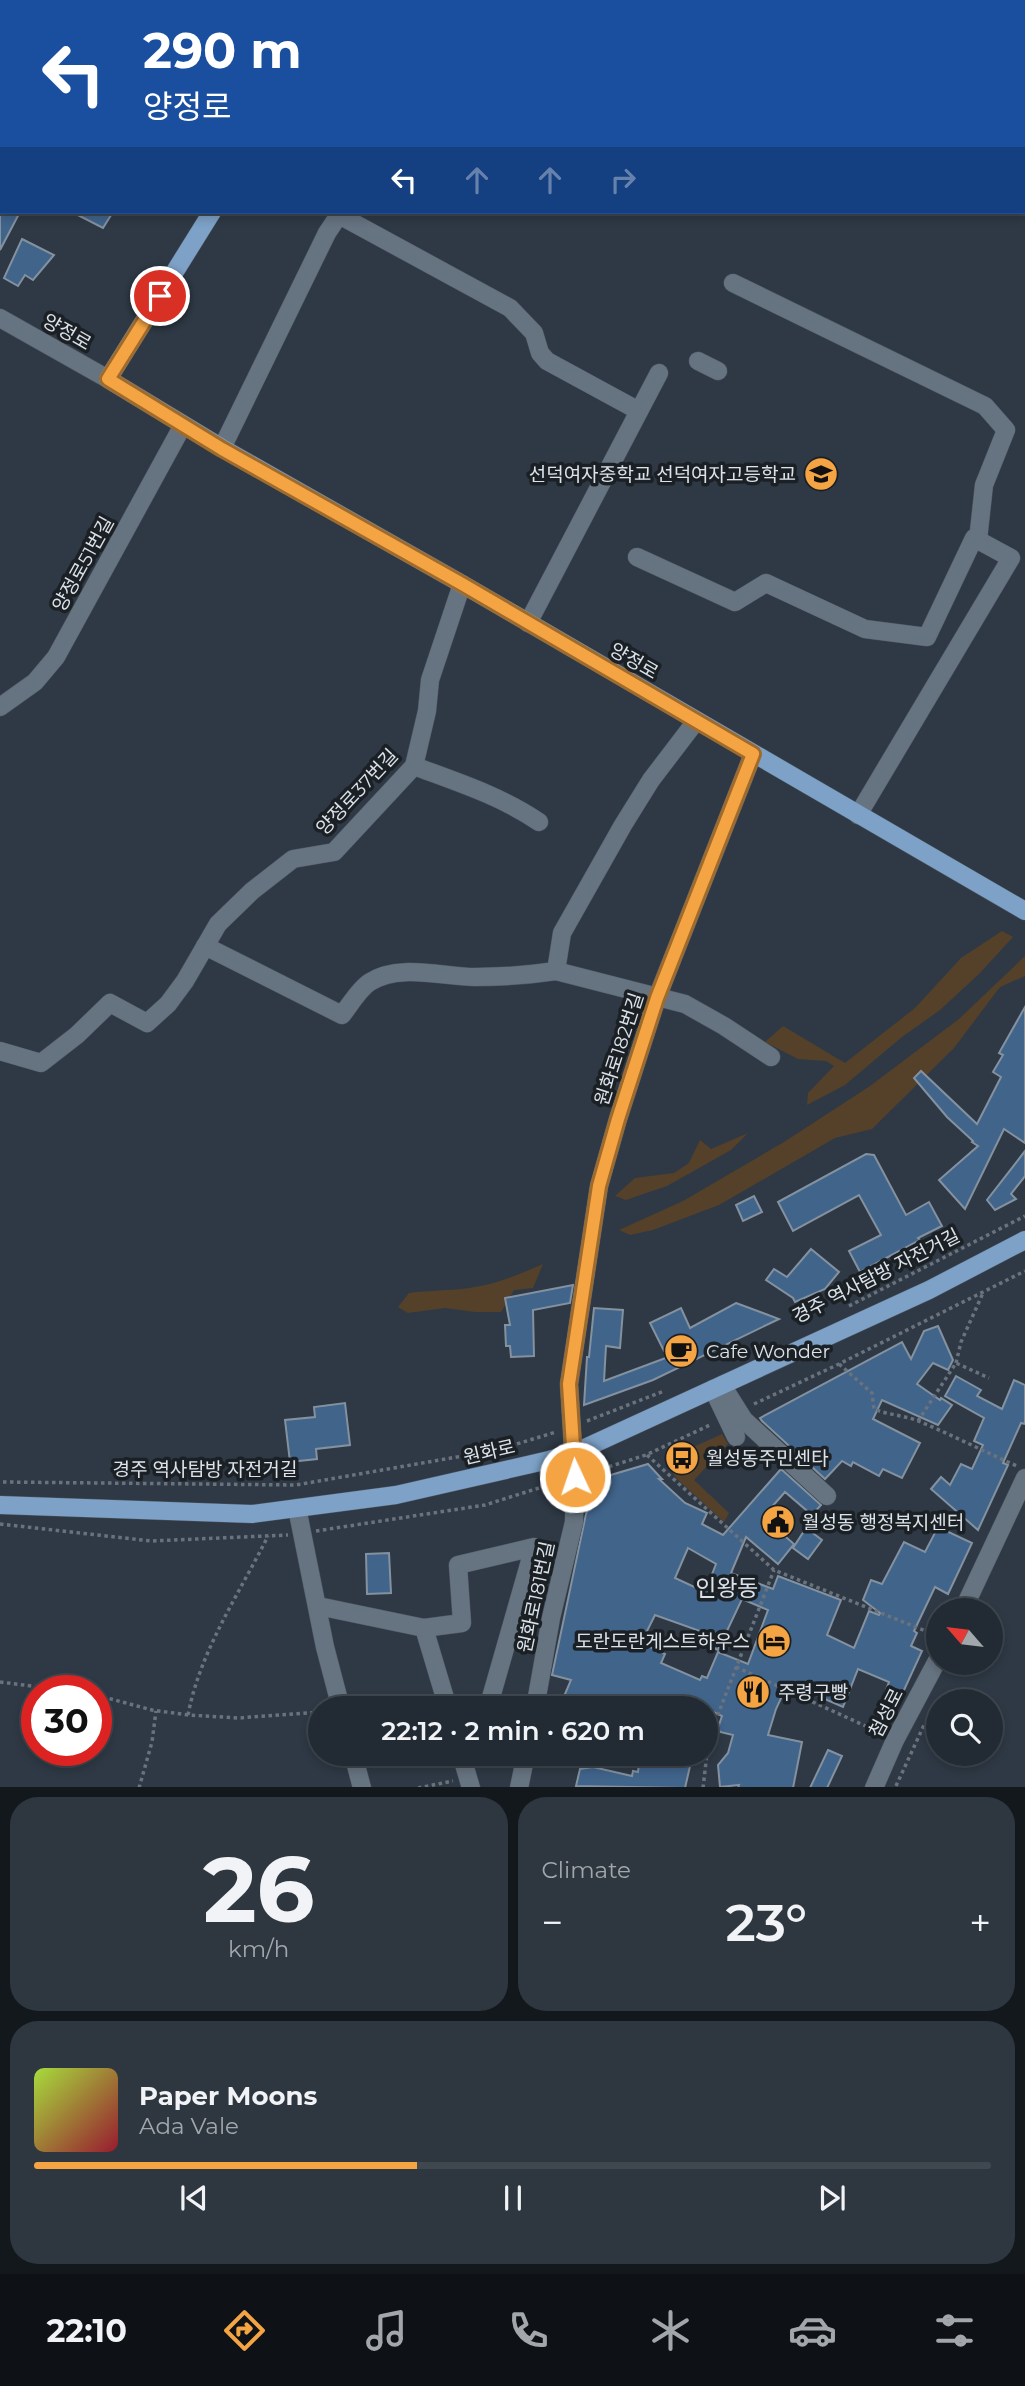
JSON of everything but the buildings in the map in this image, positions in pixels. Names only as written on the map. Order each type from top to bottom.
[{"type":"main road","points":[[108,379],[211,214]]},
{"type":"main road","name":"양정로","points":[[108,379],[222,449],[462,584],[1025,911]]},
{"type":"main road","name":"원화로","points":[[0,1505],[252,1514],[396,1495],[574,1453],[929,1290],[1025,1240]]},
{"type":"street","points":[[222,449],[327,233],[339,215],[510,308],[534,333],[540,353],[547,361],[639,411]]},
{"type":"street","points":[[733,283],[985,406],[1006,430],[984,485],[978,540]]},
{"type":"street","name":"양정로","points":[[0,318],[108,379]]},
{"type":"street","points":[[698,361],[718,371]]},
{"type":"street","points":[[528,624],[659,373]]},
{"type":"street","name":"양정로51번길","points":[[0,707],[35,682],[56,657],[183,425]]},
{"type":"street","points":[[637,557],[735,602],[766,583],[865,629],[927,637],[974,538],[1011,558],[859,815]]},
{"type":"street","name":"양정로37번길","points":[[0,1051],[41,1063],[78,1035],[110,1003],[147,1023],[174,996],[218,924],[252,891],[293,859],[334,852],[414,766],[427,711],[430,680],[462,584]]},
{"type":"street","points":[[556,971],[562,933],[651,780],[696,721]]},
{"type":"street","name":"원화로182번길","points":[[574,1453],[569,1384],[599,1186],[657,998],[753,754]]},
{"type":"street","points":[[414,766],[483,792],[538,822]]},
{"type":"street","points":[[205,946],[342,1015],[367,983],[383,975],[408,972],[473,977],[524,976],[556,971],[685,1004],[771,1057]]},
{"type":"street","points":[[718,1387],[736,1437]]},
{"type":"street","points":[[718,1387],[744,1420],[827,1496]]},
{"type":"street","name":"원화로181번길","points":[[536,1696],[551,1618],[574,1522],[574,1453]]},
{"type":"street","points":[[969,1598],[1025,1478]]},
{"type":"street","points":[[297,1508],[325,1647],[338,1696]]},
{"type":"street","points":[[318,1606],[424,1628],[462,1623],[458,1565],[534,1547],[491,1696]]},
{"type":"street","points":[[424,1628],[444,1696]]},
{"type":"street","name":"첨성로","points":[[874,1787],[930,1675]]},
{"type":"street","points":[[356,1766],[362,1787]]},
{"type":"street","points":[[465,1766],[470,1783]]},
{"type":"street","points":[[519,1787],[523,1766]]},
{"type":"path","name":"경주 역사탐방 자전거길","points":[[843,1309],[1025,1216]]},
{"type":"path","points":[[918,1421],[956,1363],[961,1342],[984,1291]]},
{"type":"path","points":[[956,1363],[989,1378]]},
{"type":"path","points":[[839,1364],[872,1393],[874,1409],[918,1421],[1025,1470]]},
{"type":"path","name":"경주 역사탐방 자전거길","points":[[3,1482],[296,1485],[497,1450],[572,1427],[671,1388]]},
{"type":"path","points":[[646,1455],[774,1570],[926,1631]]},
{"type":"path","points":[[188,1715],[203,1664],[268,1536]]},
{"type":"path","points":[[718,1709],[774,1570]]},
{"type":"path","points":[[736,1667],[895,1740]]},
{"type":"path","points":[[0,1682],[21,1685]]},
{"type":"path","points":[[112,1699],[188,1715],[239,1718],[308,1713]]},
{"type":"path","points":[[139,1787],[152,1742],[156,1710]]},
{"type":"path","points":[[703,1787],[705,1766]]},
{"type":"shaded area","points":[[1002,931],[1013,937],[979,974],[940,1010],[902,1037],[845,1085],[807,1105],[808,1093],[834,1066],[826,1061],[798,1059],[765,1042],[783,1026],[845,1063],[915,1008],[961,958]]},
{"type":"shaded area","points":[[1025,956],[1025,976],[1000,987],[954,1048],[872,1129],[835,1138],[719,1205],[653,1230],[630,1235],[619,1230],[683,1201],[784,1142],[870,1086],[959,1019]]},
{"type":"shaded area","points":[[748,1133],[731,1150],[667,1186],[626,1200],[615,1196],[635,1178],[674,1173],[689,1163],[700,1140],[711,1149]]},
{"type":"shaded area","points":[[543,1264],[533,1288],[514,1290],[501,1312],[445,1308],[408,1313],[398,1307],[409,1293],[479,1287]]},
{"type":"shaded area","points":[[722,1434],[728,1444],[694,1480],[729,1513],[724,1522],[676,1478],[665,1460]]},
{"type":"place","name":"선덕여자중학교 선덕여자고등학교","points":[[821,474]]},
{"type":"place","name":"Cafe Wonder","points":[[681,1351]]},
{"type":"place","name":"월성동주민센타","points":[[682,1458]]},
{"type":"place","name":"월성동 행정복지센터","points":[[778,1522]]},
{"type":"place","name":"도란도란게스트하우스","points":[[774,1641]]},
{"type":"place","name":"주령구빵","points":[[753,1692]]},
{"type":"district","name":"인왕동","points":[[727,1588]]},
{"type":"route","points":[[160,296],[108,379],[222,449],[462,584],[753,754],[657,998],[599,1186],[569,1384],[575,1477]]}]
